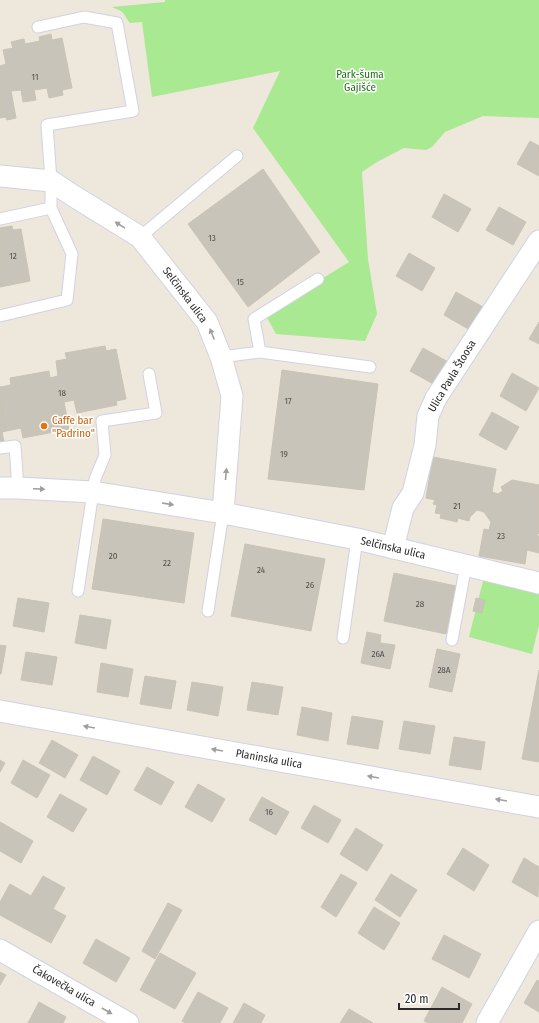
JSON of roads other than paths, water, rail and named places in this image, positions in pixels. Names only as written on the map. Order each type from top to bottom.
[{"type":"street","name":"Selčinska ulica","points":[[0,176],[51,181],[140,237],[207,322],[221,357],[232,396],[223,513]]},
{"type":"street","name":"Ulica Pavla Štoosa","points":[[393,548],[403,508],[413,493],[425,445],[428,416],[436,398],[539,241]]},
{"type":"street","name":"Selčinska ulica","points":[[9,488],[93,492],[223,513],[357,539],[539,583]]},
{"type":"street","name":"Planinska ulica","points":[[0,711],[539,807]]},
{"type":"street","points":[[487,1023],[539,931]]},
{"type":"street","name":"Čakovečka ulica","points":[[0,950],[128,1023]]},
{"type":"lane","points":[[0,316],[67,300],[72,254],[51,208],[51,181],[47,126],[133,111],[117,23],[84,17],[38,27]]},
{"type":"lane","points":[[140,237],[237,156]]},
{"type":"lane","points":[[0,219],[51,208]]},
{"type":"lane","points":[[260,352],[254,319],[318,279]]},
{"type":"lane","points":[[221,357],[260,352],[370,367]]},
{"type":"lane","points":[[78,591],[95,479],[105,455],[102,421],[156,413],[149,374]]},
{"type":"lane","points":[[0,448],[15,446],[9,488]]},
{"type":"lane","points":[[208,611],[223,513]]},
{"type":"lane","points":[[343,638],[357,539]]},
{"type":"lane","points":[[452,640],[466,565]]},
{"type":"place","name":"Caffe bar \"Padrino\"","points":[[44,426]]},
{"type":"park label","name":"Park-šuma Gajišće","points":[[360,80]]}]
